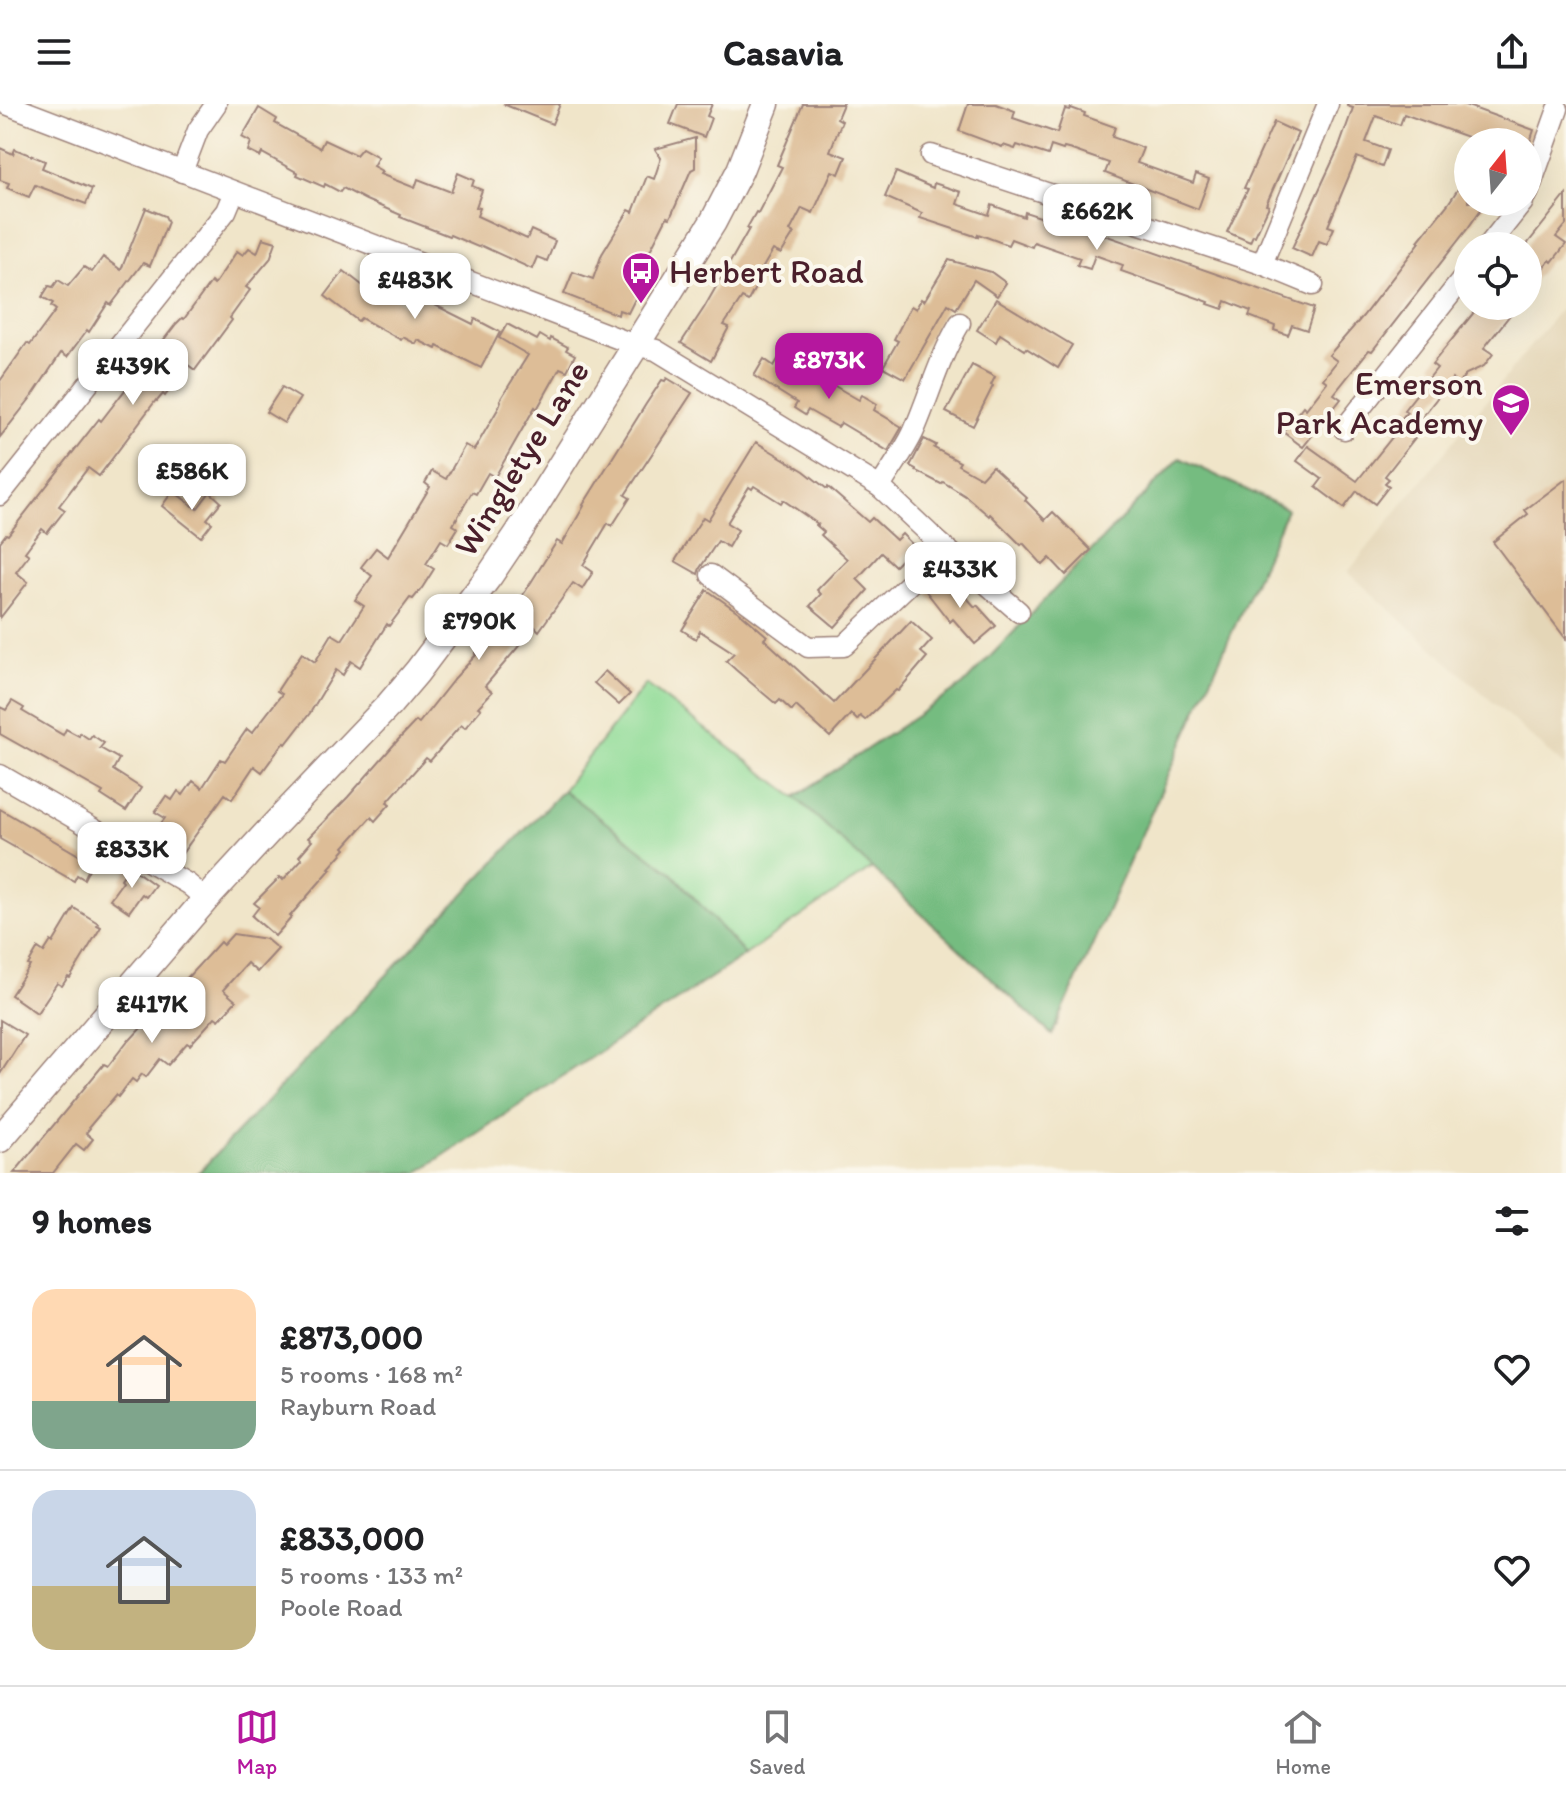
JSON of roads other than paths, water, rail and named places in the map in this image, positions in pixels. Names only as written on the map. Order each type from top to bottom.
[{"type":"street","points":[[6,104],[635,345],[656,350],[880,487],[1019,612]]},
{"type":"street","points":[[182,172],[198,130],[216,104]]},
{"type":"street","name":"Wingletye Lane","points":[[0,1139],[206,899],[388,706],[445,636],[519,532],[713,222],[740,170],[766,104]]},
{"type":"street","points":[[1262,264],[1328,104]]},
{"type":"street","points":[[1542,150],[1556,108]]},
{"type":"street","points":[[931,155],[1262,264],[1313,285]]},
{"type":"street","points":[[0,495],[226,211],[234,192]]},
{"type":"street","points":[[1499,232],[1512,216]]},
{"type":"street","points":[[1344,429],[1454,290]]},
{"type":"street","points":[[880,487],[912,436],[960,323]]},
{"type":"street","points":[[711,575],[808,647],[844,646],[926,568],[935,539]]},
{"type":"street","points":[[0,775],[188,884],[206,899]]},
{"type":"place","name":"Herbert Road","points":[[641,305]]},
{"type":"place","name":"Emerson Park Academy","points":[[1511,437]]}]
